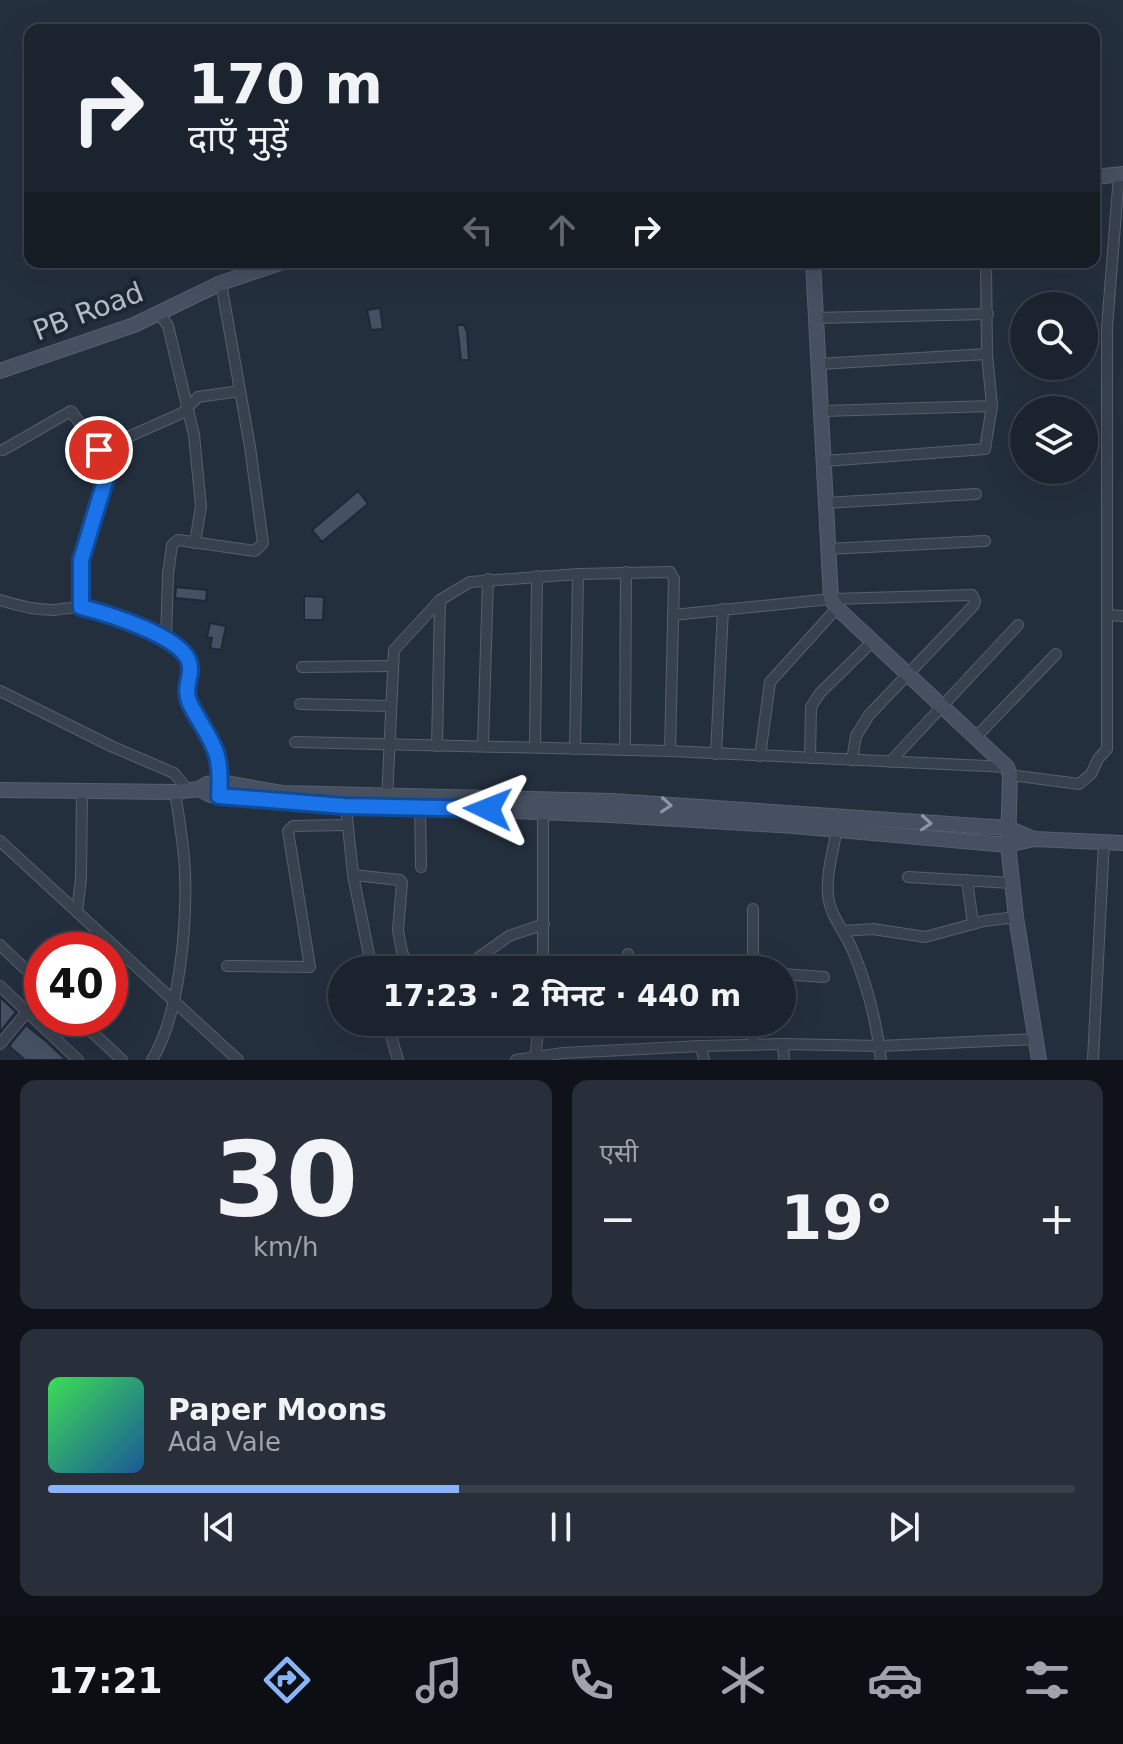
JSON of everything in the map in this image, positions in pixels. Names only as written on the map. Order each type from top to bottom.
[{"type":"street","points":[[295,742],[670,751],[890,762],[1009,771],[1079,784],[1091,774],[1108,745],[1107,327],[1121,175],[1100,177]]},
{"type":"street","name":"PB Road","points":[[0,371],[134,325],[221,283],[265,268]]},
{"type":"street","points":[[813,268],[825,503],[834,604],[1009,771],[1008,845],[1039,1060]]},
{"type":"street","points":[[825,461],[985,449],[992,406],[987,354],[986,268]]},
{"type":"street","points":[[166,640],[168,566],[172,545],[178,540],[255,551],[263,543],[221,283]]},
{"type":"street","points":[[159,313],[168,326],[194,435],[201,496],[195,543]]},
{"type":"street","points":[[816,318],[988,314]]},
{"type":"street","points":[[819,364],[987,354]]},
{"type":"street","points":[[99,450],[187,409],[198,397],[240,391]]},
{"type":"street","points":[[822,411],[992,406]]},
{"type":"street","points":[[3,450],[71,411],[99,450],[106,478],[81,560],[81,607]]},
{"type":"street","points":[[825,503],[976,494]]},
{"type":"street","points":[[828,549],[985,541]]},
{"type":"street","points":[[625,750],[626,572]]},
{"type":"street","points":[[387,801],[394,650],[398,642],[440,600],[461,586],[488,579],[670,572],[674,579],[670,751]]},
{"type":"street","points":[[575,749],[578,574]]},
{"type":"street","points":[[535,747],[537,576]]},
{"type":"street","points":[[483,745],[488,579]]},
{"type":"street","points":[[673,615],[723,609],[972,595],[974,605],[908,672],[861,726],[852,760]]},
{"type":"street","points":[[0,600],[39,610],[81,607],[130,622],[177,646],[189,660],[186,694],[214,743],[219,789]]},
{"type":"street","points":[[437,746],[440,600]]},
{"type":"street","points":[[760,756],[770,682],[834,604]]},
{"type":"street","points":[[716,754],[723,609]]},
{"type":"street","points":[[1107,615],[1123,616]]},
{"type":"street","points":[[890,762],[1018,625]]},
{"type":"street","points":[[810,758],[810,715],[814,700],[873,641]]},
{"type":"street","points":[[976,737],[1056,654]]},
{"type":"street","points":[[302,667],[391,666]]},
{"type":"street","points":[[0,691],[113,747],[174,773],[187,790],[183,928],[174,1002],[152,1060]]},
{"type":"street","points":[[300,704],[390,706]]},
{"type":"street","points":[[0,790],[219,789],[344,800],[543,805],[838,823],[1008,828],[1034,839]]},
{"type":"street","points":[[77,912],[81,879],[82,791]]},
{"type":"street","points":[[344,800],[353,875],[369,956]]},
{"type":"street","points":[[421,867],[429,804]]},
{"type":"street","points":[[543,805],[543,956]]},
{"type":"street","points":[[838,823],[1008,845],[1034,839],[1123,843]]},
{"type":"street","points":[[838,823],[829,870],[828,897],[833,915],[859,968],[881,1060]]},
{"type":"street","points":[[227,966],[310,967],[288,831],[293,826],[346,825]]},
{"type":"street","points":[[0,841],[238,1060]]},
{"type":"street","points":[[1093,1060],[1104,841]]},
{"type":"street","points":[[353,875],[400,880],[402,883],[398,930],[404,956]]},
{"type":"street","points":[[908,877],[1012,883]]},
{"type":"street","points":[[967,880],[973,924]]},
{"type":"street","points":[[753,909],[753,956]]},
{"type":"street","points":[[843,931],[873,929],[925,937],[1016,917]]},
{"type":"street","points":[[481,956],[509,936],[544,924]]},
{"type":"street","points":[[0,945],[24,968]]},
{"type":"street","points":[[796,975],[824,977]]},
{"type":"street","points":[[0,986],[24,1009]]},
{"type":"street","points":[[0,1044],[24,1016]]},
{"type":"street","points":[[52,1036],[78,1060]]},
{"type":"street","points":[[96,1036],[122,1060]]},
{"type":"street","points":[[392,1036],[398,1060]]},
{"type":"street","points":[[534,1058],[537,1036]]},
{"type":"street","points":[[753,1036],[753,1045]]},
{"type":"street","points":[[516,1060],[701,1046],[880,1046],[1037,1039]]},
{"type":"street","points":[[783,1044],[784,1060]]},
{"type":"street","points":[[701,1046],[704,1060]]},
{"type":"building","points":[[380,308],[383,329],[371,330],[367,310]]},
{"type":"building","points":[[457,325],[464,325],[467,332],[469,360],[461,360]]},
{"type":"building","points":[[358,491],[368,504],[322,542],[312,530]]},
{"type":"building","points":[[176,587],[207,590],[206,601],[175,598]]},
{"type":"building","points":[[304,596],[324,597],[323,620],[304,620]]},
{"type":"building","points":[[210,623],[226,626],[221,650],[210,648],[212,638],[207,637]]},
{"type":"building","points":[[0,997],[16,1012],[0,1032]]},
{"type":"building","points":[[24,1027],[24,1036],[40,1036],[66,1060],[25,1060],[9,1046]]},
{"type":"route","points":[[99,450],[105,464],[106,478],[81,560],[81,607],[130,622],[177,646],[186,654],[190,664],[186,694],[214,743],[219,796],[344,806],[488,809]]}]
